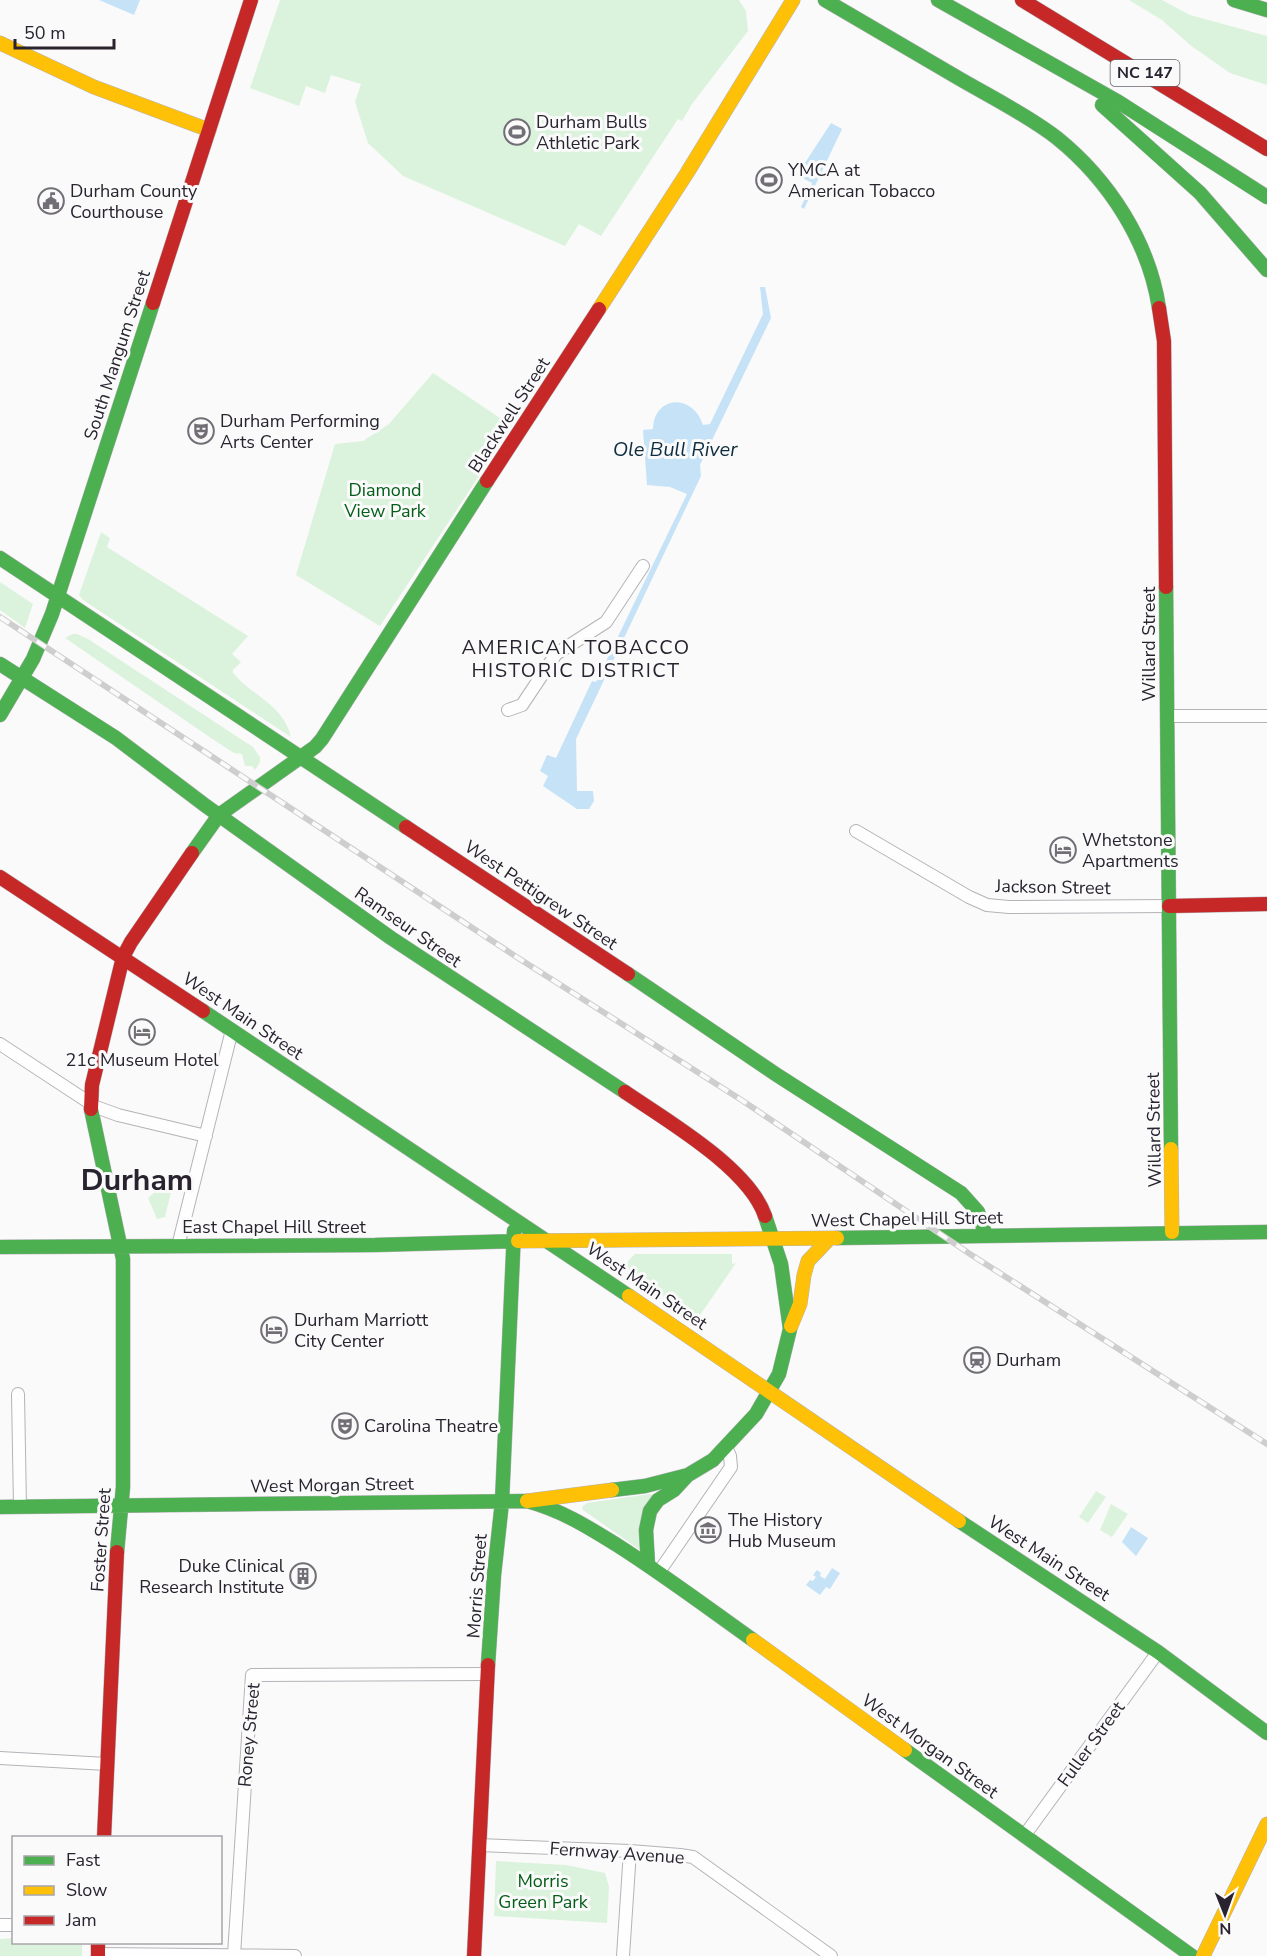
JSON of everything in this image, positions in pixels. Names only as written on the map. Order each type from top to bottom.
[{"type":"main road","name":"South Mangum Street","points":[[0,715],[40,644],[57,597],[251,0]]},
{"type":"main road","name":"Blackwell Street","points":[[90,1103],[92,1085],[123,957],[130,942],[219,815],[322,740],[377,651],[687,173],[793,0]]},
{"type":"main road","name":"Willard Street","points":[[825,0],[1057,138],[1096,176],[1114,199],[1137,239],[1156,290],[1164,341],[1172,1232]]},
{"type":"main road","name":"NC 147","points":[[1022,0],[1267,149]]},
{"type":"main road","points":[[1234,0],[1267,10]]},
{"type":"main road","name":"NC 147","points":[[941,2],[1164,130],[1267,197]]},
{"type":"main road","points":[[0,43],[94,87],[209,130]]},
{"type":"main road","points":[[1034,54],[1110,111],[1200,193],[1267,270]]},
{"type":"main road","name":"West Pettigrew Street","points":[[0,558],[777,1075],[961,1194],[983,1218],[986,1236]]},
{"type":"main road","name":"Ramseur Street","points":[[0,664],[116,738],[391,938],[677,1127],[716,1156],[750,1189],[762,1207],[781,1264],[790,1329]]},
{"type":"main road","name":"West Main Street","points":[[0,877],[547,1240],[886,1473],[1158,1652],[1267,1733]]},
{"type":"main road","name":"Jackson Street","points":[[1169,906],[1267,904]]},
{"type":"main road","name":"Foster Street","points":[[90,1103],[123,1259],[123,1477],[117,1549],[104,1836]]},
{"type":"main road","name":"Morris Street","points":[[474,1956],[486,1674],[490,1654],[494,1575],[502,1502],[514,1218]]},
{"type":"main road","name":"West Chapel Hill Street","points":[[547,1240],[829,1239],[1267,1232]]},
{"type":"main road","points":[[653,1568],[646,1530],[650,1511],[658,1500],[674,1490],[688,1475],[713,1460],[756,1414],[784,1359],[790,1329],[800,1306],[804,1270],[815,1250],[829,1239]]},
{"type":"main road","name":"East Chapel Hill Street","points":[[0,1246],[178,1246],[547,1240]]},
{"type":"main road","points":[[527,1501],[645,1486],[688,1475]]},
{"type":"main road","name":"West Morgan Street","points":[[0,1507],[527,1501],[550,1507],[572,1516],[653,1568],[1192,1956]]},
{"type":"main road","points":[[1203,1956],[1267,1824]]},
{"type":"street","points":[[508,710],[522,705],[556,654],[606,622],[643,566]]},
{"type":"street","points":[[1167,716],[1267,716]]},
{"type":"street","name":"Jackson Street","points":[[856,831],[969,897],[987,905],[1030,908],[1169,906]]},
{"type":"street","points":[[178,1246],[232,1030]]},
{"type":"street","points":[[0,1044],[90,1103],[118,1115],[206,1136]]},
{"type":"street","points":[[18,1394],[20,1507]]},
{"type":"street","points":[[653,1568],[731,1467],[726,1447]]},
{"type":"street","name":"Fuller Street","points":[[1024,1836],[1158,1652]]},
{"type":"street","name":"Roney Street","points":[[234,1955],[252,1675],[486,1674]]},
{"type":"street","points":[[0,1758],[107,1764]]},
{"type":"street","name":"Fernway Avenue","points":[[479,1845],[630,1851],[693,1857],[831,1956]]},
{"type":"street","points":[[623,1956],[630,1851]]},
{"type":"street","points":[[98,1951],[295,1956]]},
{"type":"green space","name":"Durham Bulls Athletic Park","points":[[280,0],[739,0],[746,11],[748,31],[692,104],[682,121],[678,119],[601,236],[579,224],[565,246],[403,176],[368,143],[355,102],[361,84],[331,75],[325,93],[306,86],[299,106],[250,88]]},
{"type":"green space","points":[[1129,0],[1162,0],[1190,15],[1267,36],[1267,85],[1230,73],[1190,45],[1162,20]]},
{"type":"green space","name":"Diamond View Park","points":[[433,373],[512,426],[380,626],[296,575],[335,444],[363,441],[389,424]]},
{"type":"green space","points":[[101,532],[110,538],[107,547],[248,636],[232,654],[241,662],[233,673],[281,716],[291,737],[83,600],[79,595]]},
{"type":"green space","points":[[0,582],[33,604],[25,628],[0,610]]},
{"type":"green space","points":[[72,634],[88,639],[253,747],[260,757],[255,770],[252,766],[245,766],[242,754],[234,753],[211,738],[65,638]]},
{"type":"green space","points":[[157,1190],[171,1192],[165,1217],[157,1219],[148,1198]]},
{"type":"green space","points":[[635,1254],[732,1254],[732,1264],[736,1263],[698,1318],[638,1281],[628,1272],[628,1261]]},
{"type":"green space","points":[[1096,1491],[1106,1497],[1088,1523],[1079,1517]]},
{"type":"green space","points":[[652,1495],[640,1550],[583,1510],[582,1507],[587,1503]]},
{"type":"green space","points":[[1111,1504],[1128,1514],[1112,1537],[1100,1530]]},
{"type":"green space","name":"Morris Green Park","points":[[496,1861],[566,1865],[605,1873],[609,1887],[607,1923],[494,1916]]},
{"type":"green space","points":[[12,1938],[12,1944],[82,1944],[82,1956],[0,1956],[0,1939]]},
{"type":"water","points":[[99,0],[140,0],[134,15]]},
{"type":"water","points":[[831,123],[842,129],[804,209],[801,207],[812,183],[797,175]]},
{"type":"water","name":"Ole Bull River","points":[[760,287],[765,287],[771,318],[700,465],[701,476],[576,739],[577,791],[593,791],[594,801],[589,809],[577,809],[543,786],[548,776],[540,771],[547,755],[556,758],[592,681],[596,682],[687,494],[670,487],[647,485],[643,430],[653,429],[655,418],[660,410],[667,404],[675,402],[691,407],[703,425],[710,424],[763,314]]},
{"type":"water","points":[[1131,1527],[1148,1538],[1136,1556],[1122,1542]]},
{"type":"water","points":[[832,1568],[840,1573],[830,1589],[826,1587],[820,1595],[806,1585],[816,1577],[813,1575],[817,1570],[825,1579]]},
{"type":"railway","points":[[0,617],[515,956],[743,1101],[970,1254],[1267,1444]]},
{"type":"traffic: fast","points":[[825,0],[1022,114],[1057,138],[1076,155],[1109,193],[1136,236],[1154,283],[1159,308]]},
{"type":"traffic: fast","points":[[938,0],[1117,101],[1267,197]]},
{"type":"traffic: fast","points":[[1234,0],[1267,10]]},
{"type":"traffic: fast","points":[[1102,105],[1200,193],[1267,270]]},
{"type":"traffic: fast","points":[[0,715],[33,659],[52,614],[153,303]]},
{"type":"traffic: fast","points":[[192,853],[219,815],[315,747],[322,739],[487,481]]},
{"type":"traffic: fast","points":[[0,558],[406,827]]},
{"type":"traffic: fast","points":[[1166,587],[1171,1149]]},
{"type":"traffic: fast","points":[[0,664],[116,738],[206,806],[391,938],[625,1092]]},
{"type":"traffic: fast","points":[[628,974],[777,1075],[961,1193],[978,1212],[986,1236]]},
{"type":"traffic: fast","points":[[203,1011],[629,1296]]},
{"type":"traffic: fast","points":[[91,1109],[123,1259],[123,1487],[117,1552]]},
{"type":"traffic: fast","points":[[612,1490],[645,1486],[688,1475],[713,1460],[756,1414],[779,1374],[790,1329],[781,1264],[765,1216]]},
{"type":"traffic: fast","points":[[488,1665],[502,1502],[514,1231]]},
{"type":"traffic: fast","points":[[837,1238],[1267,1232]]},
{"type":"traffic: fast","points":[[0,1247],[375,1245],[518,1241]]},
{"type":"traffic: fast","points":[[648,1565],[646,1530],[650,1511],[658,1500],[674,1490],[686,1477]]},
{"type":"traffic: fast","points":[[0,1507],[527,1501],[563,1514],[606,1538],[753,1640]]},
{"type":"traffic: fast","points":[[959,1521],[1158,1652],[1267,1733]]},
{"type":"traffic: fast","points":[[905,1750],[1192,1956]]},
{"type":"traffic: slow","points":[[599,309],[687,173],[793,0]]},
{"type":"traffic: slow","points":[[0,43],[94,87],[209,130]]},
{"type":"traffic: slow","points":[[1171,1149],[1172,1232]]},
{"type":"traffic: slow","points":[[518,1241],[837,1238]]},
{"type":"traffic: slow","points":[[791,1326],[800,1304],[808,1261],[829,1239]]},
{"type":"traffic: slow","points":[[629,1296],[959,1521]]},
{"type":"traffic: slow","points":[[527,1501],[612,1490]]},
{"type":"traffic: slow","points":[[753,1640],[905,1750]]},
{"type":"traffic: slow","points":[[1203,1956],[1267,1824]]},
{"type":"traffic: jam","points":[[153,303],[251,0]]},
{"type":"traffic: jam","points":[[1022,0],[1267,149]]},
{"type":"traffic: jam","points":[[1159,308],[1164,341],[1166,587]]},
{"type":"traffic: jam","points":[[487,481],[599,309]]},
{"type":"traffic: jam","points":[[406,827],[628,974]]},
{"type":"traffic: jam","points":[[91,1109],[92,1085],[123,957],[192,853]]},
{"type":"traffic: jam","points":[[0,877],[203,1011]]},
{"type":"traffic: jam","points":[[1169,906],[1267,904]]},
{"type":"traffic: jam","points":[[625,1092],[704,1146],[724,1163],[742,1180],[756,1198],[765,1216]]},
{"type":"traffic: jam","points":[[104,1836],[117,1552]]},
{"type":"traffic: jam","points":[[474,1956],[488,1665]]},
{"type":"traffic: jam","points":[[98,1944],[98,1956]]},
{"type":"place","name":"Durham Bulls Athletic Park","points":[[517,132]]},
{"type":"place","name":"YMCA at American Tobacco","points":[[769,180]]},
{"type":"place","name":"Durham County Courthouse","points":[[51,201]]},
{"type":"place","name":"Durham Performing Arts Center","points":[[201,431]]},
{"type":"place","name":"Whetstone Apartments","points":[[1063,850]]},
{"type":"place","name":"21c Museum Hotel","points":[[142,1032]]},
{"type":"place","name":"Durham Marriott City Center","points":[[274,1330]]},
{"type":"place","name":"Durham","points":[[977,1360]]},
{"type":"place","name":"Carolina Theatre","points":[[345,1426]]},
{"type":"place","name":"The History Hub Museum","points":[[708,1530]]},
{"type":"place","name":"Duke Clinical Research Institute","points":[[303,1576]]},
{"type":"district","name":"AMERICAN TOBACCO HISTORIC DISTRICT","points":[[576,658]]},
{"type":"district","name":"Durham","points":[[137,1180]]}]
